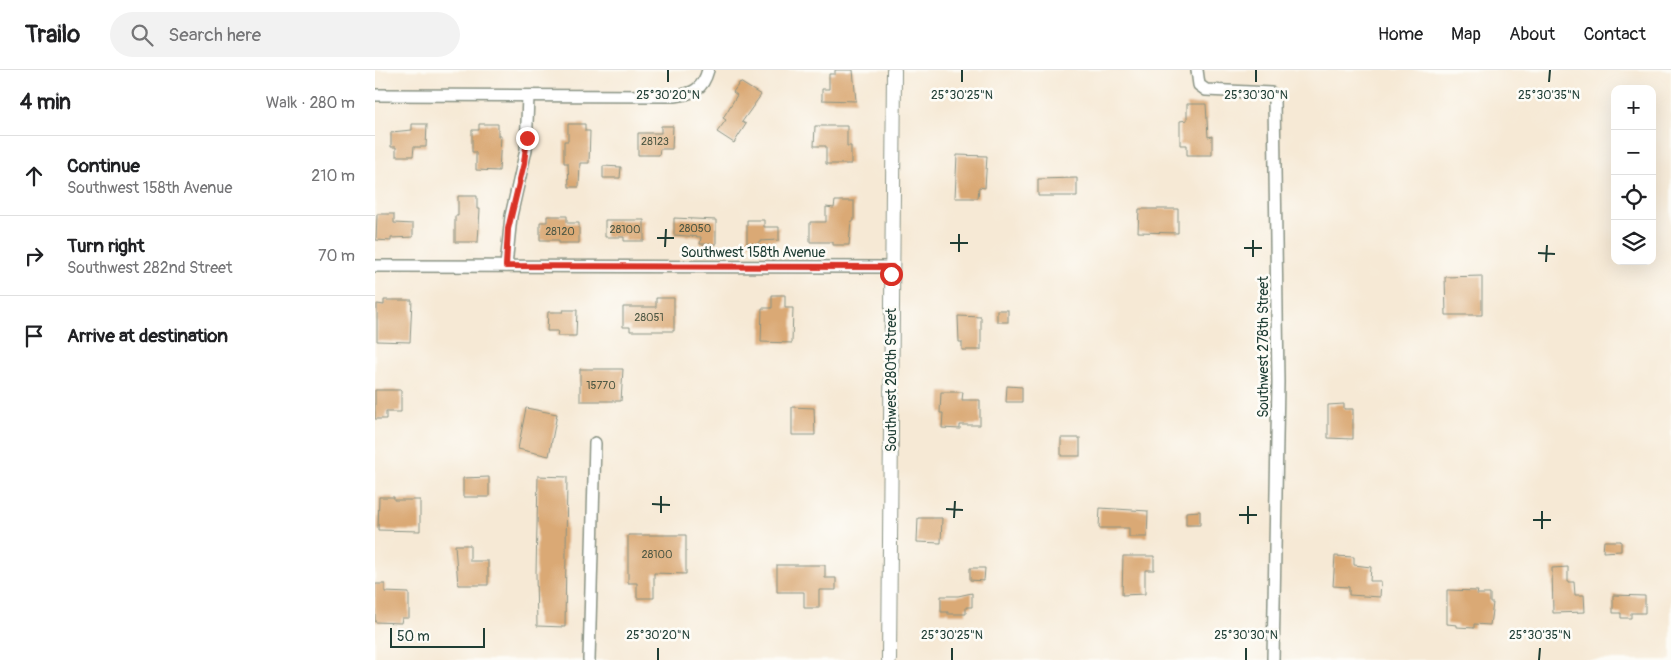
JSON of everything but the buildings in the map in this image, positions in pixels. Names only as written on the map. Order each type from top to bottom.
[{"type":"street","points":[[375,95],[675,96],[691,93],[701,86],[707,70]]},
{"type":"street","name":"Southwest 280th Street","points":[[889,660],[894,70]]},
{"type":"street","name":"Southwest 278th Street","points":[[1197,70],[1199,85],[1206,90],[1249,90],[1271,93],[1274,99],[1278,382],[1273,660]]},
{"type":"street","points":[[506,266],[509,223],[526,150],[529,96]]},
{"type":"street","name":"Southwest 158th Avenue","points":[[375,266],[892,267]]},
{"type":"street","points":[[589,660],[595,443]]},
{"type":"route","points":[[527,138],[524,163],[513,202],[508,229],[506,266],[892,267],[891,274]]}]
